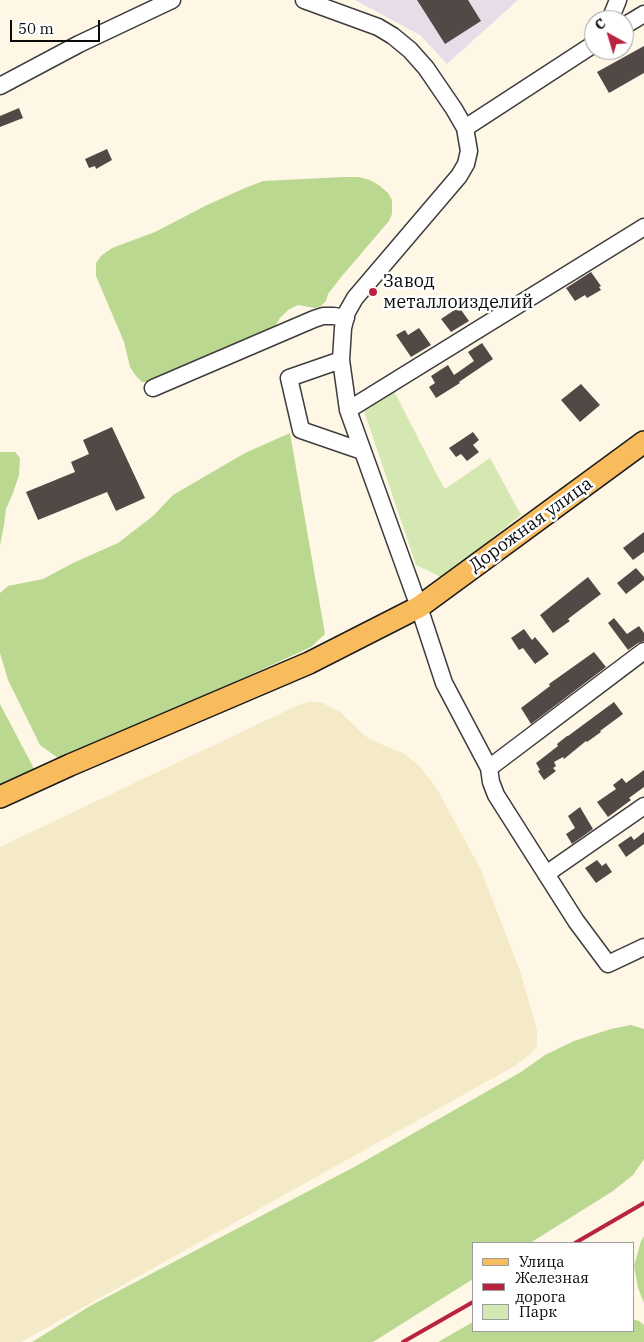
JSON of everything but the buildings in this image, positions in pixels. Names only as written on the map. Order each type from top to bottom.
[{"type":"main road","name":"Дорожная улица","points":[[0,797],[309,662],[418,607],[644,442]]},
{"type":"street","points":[[1,85],[79,44],[172,0]]},
{"type":"street","points":[[304,0],[369,24],[394,36],[426,68],[465,128],[468,151],[466,164],[459,176],[355,298],[347,312],[343,328],[341,360],[348,410],[444,683],[489,768],[496,795],[576,921],[608,964],[644,947]]},
{"type":"street","points":[[465,128],[584,51]]},
{"type":"street","points":[[348,410],[644,227]]},
{"type":"street","points":[[153,388],[314,319],[328,316],[346,318]]},
{"type":"street","points":[[341,360],[289,378],[301,430],[362,451]]},
{"type":"street","points":[[489,768],[644,651]]},
{"type":"street","points":[[546,874],[644,806]]},
{"type":"shaded area","points":[[355,0],[518,0],[447,64],[420,35]]},
{"type":"shaded area","points":[[311,701],[323,703],[340,712],[365,736],[403,753],[419,766],[436,787],[481,870],[520,971],[537,1030],[537,1046],[529,1055],[513,1067],[21,1342],[0,1342],[0,847],[296,706]]},
{"type":"green space","points":[[359,177],[370,180],[380,186],[388,193],[392,200],[392,214],[389,221],[342,276],[321,306],[315,308],[298,305],[288,310],[274,328],[153,382],[142,382],[136,376],[130,367],[124,342],[96,276],[96,263],[101,256],[112,248],[155,232],[207,205],[263,181]]},
{"type":"green space","points":[[394,391],[445,489],[490,458],[521,515],[443,578],[416,565],[364,411]]},
{"type":"green space","points":[[290,433],[325,634],[311,647],[62,761],[40,745],[8,680],[0,653],[0,593],[8,586],[43,579],[118,543],[153,516],[173,495],[245,453]]},
{"type":"green space","points":[[0,452],[15,452],[20,458],[19,475],[6,509],[0,545]]},
{"type":"green space","points":[[0,704],[36,773],[0,789]]},
{"type":"green space","points":[[631,1025],[644,1029],[644,1159],[633,1175],[613,1191],[532,1242],[472,1242],[472,1280],[373,1342],[32,1342],[90,1306],[356,1166],[521,1072],[545,1055],[574,1041],[611,1029]]},
{"type":"green space","points":[[644,1236],[644,1303],[638,1288],[634,1266]]},
{"type":"green space","points":[[634,1319],[644,1325],[644,1342],[438,1342],[472,1323],[472,1332],[634,1332]]},
{"type":"railway","points":[[577,1242],[644,1203]]},
{"type":"railway","points":[[403,1342],[472,1303]]},
{"type":"place","name":"Завод металлоизделий","points":[[373,292]]}]
